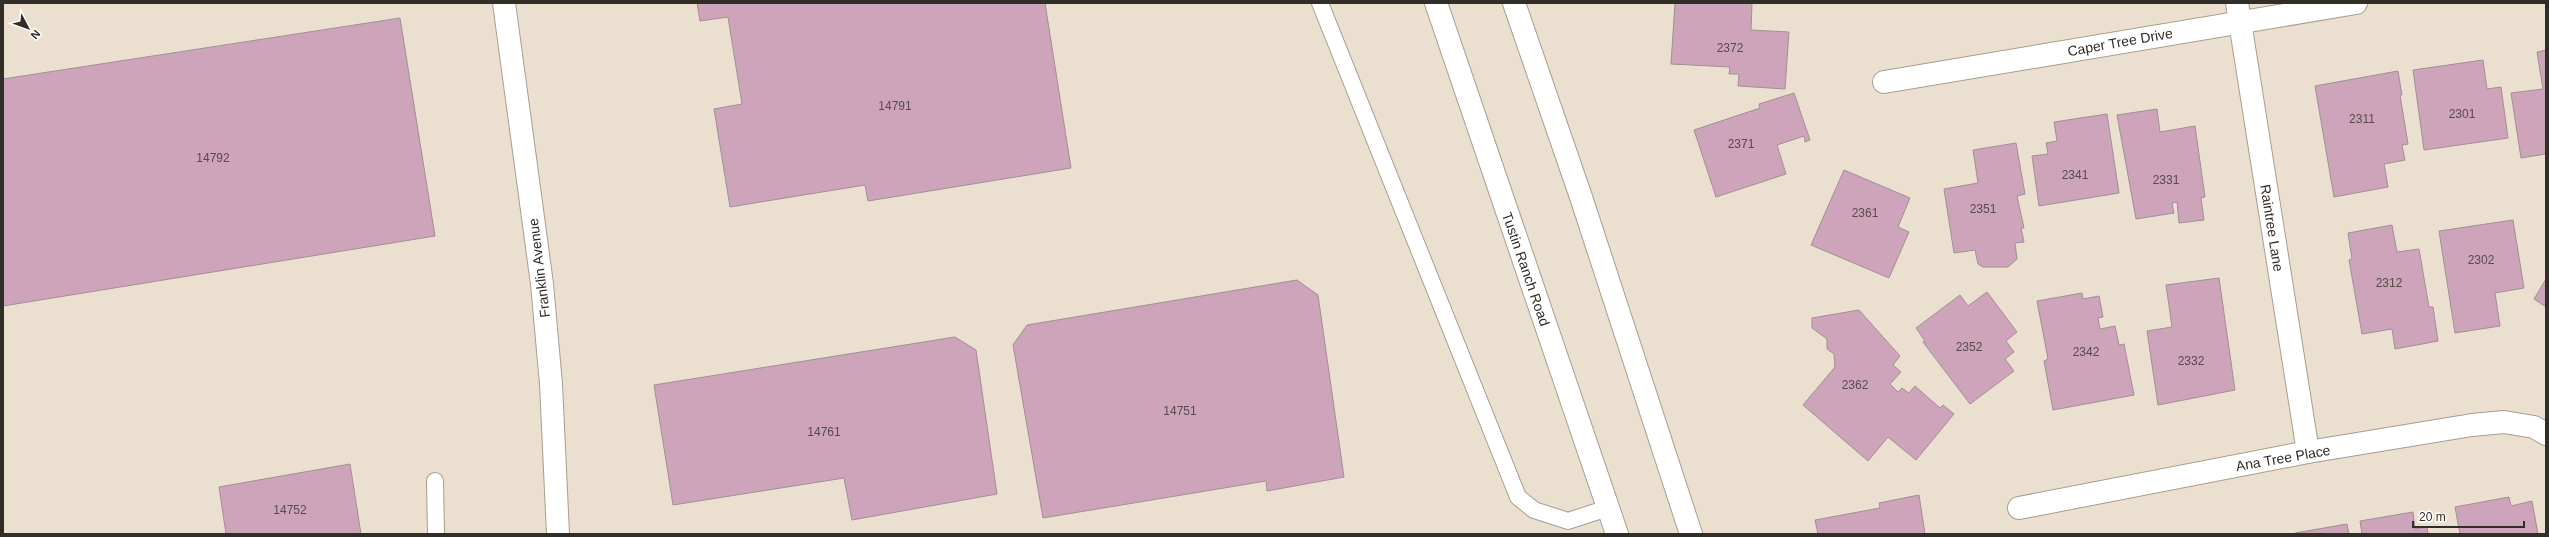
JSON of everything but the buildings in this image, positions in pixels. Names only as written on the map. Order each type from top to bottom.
[{"type":"street","name":"Franklin Avenue","points":[[504,3],[542,284],[551,384],[558,534]]},
{"type":"street","name":"Tustin Ranch Road","points":[[1436,3],[1617,534]]},
{"type":"street","points":[[1514,3],[1581,197],[1691,534]]},
{"type":"street","name":"Caper Tree Drive","points":[[1884,82],[2239,12],[2356,3]]},
{"type":"street","name":"Raintree Lane","points":[[2239,12],[2308,452]]},
{"type":"street","name":"Ana Tree Place","points":[[2019,508],[2308,452],[2472,425],[2504,422],[2534,427],[2546,434]]},
{"type":"lane","points":[[1320,3],[1518,497],[1534,510],[1568,521],[1608,508]]},
{"type":"lane","points":[[435,481],[436,534]]}]
